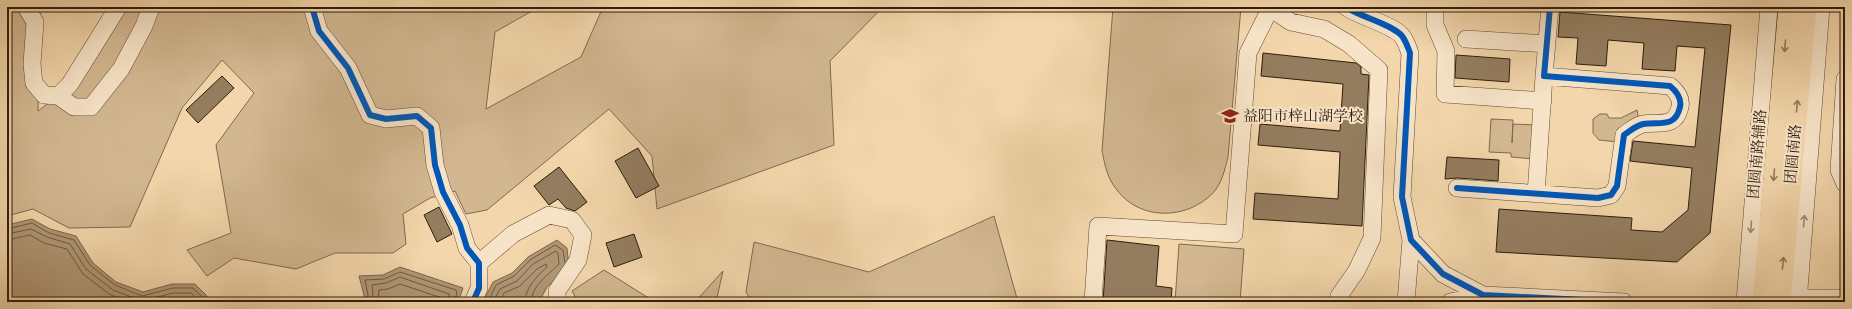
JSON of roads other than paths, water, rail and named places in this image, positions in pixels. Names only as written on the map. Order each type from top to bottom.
[{"type":"main road","name":"团圆南路","points":[[1784,300],[1789,7]]},
{"type":"main road","name":"团圆南路","points":[[1784,300],[1806,7]]},
{"type":"street","points":[[26,7],[35,22],[32,64],[34,83],[44,95],[58,96],[74,107],[91,107],[121,69],[144,26],[152,7]]},
{"type":"street","points":[[58,96],[70,84],[118,7]]},
{"type":"street","points":[[312,7],[319,31],[348,68],[370,115],[386,119],[417,116],[431,128],[435,165],[443,192],[460,225],[466,248],[479,263],[479,288],[473,302]]},
{"type":"street","points":[[1346,7],[1353,12],[1380,23],[1402,36],[1410,53],[1402,197],[1412,240],[1406,302]]},
{"type":"street","points":[[1436,7],[1435,25],[1446,51],[1445,94],[1543,101]]},
{"type":"street","points":[[1536,194],[1550,7]]},
{"type":"street","name":"团圆南路辅路","points":[[1745,302],[1769,7]]},
{"type":"street","points":[[1783,7],[1789,7]]},
{"type":"street","points":[[1821,7],[1784,300],[1845,298]]},
{"type":"street","points":[[1093,302],[1098,226],[1234,234],[1248,53],[1270,8],[1291,22],[1324,29],[1349,44],[1379,70],[1372,238],[1357,270],[1339,296],[1339,302]]},
{"type":"street","points":[[1466,39],[1547,44]]},
{"type":"street","points":[[1457,188],[1598,198],[1611,195],[1617,186],[1624,135],[1633,128],[1642,124],[1663,123],[1673,120],[1678,113],[1681,103],[1677,92],[1670,86],[1544,76]]},
{"type":"street","points":[[1845,79],[1839,170],[1845,184]]},
{"type":"street","points":[[479,263],[513,234],[549,215],[572,220],[583,235],[578,260],[556,291],[557,302]]},
{"type":"street","points":[[1412,240],[1443,274],[1483,295]]},
{"type":"street","points":[[1450,302],[1483,295],[1624,302]]},
{"type":"water","points":[[32,219],[50,229],[76,236],[93,263],[116,282],[143,292],[172,284],[195,284],[213,302],[7,302],[7,225]]},
{"type":"water","points":[[557,240],[567,248],[569,268],[547,287],[539,302],[483,302],[493,282],[512,273],[528,257]]},
{"type":"water","points":[[400,267],[463,288],[458,302],[363,302],[364,295],[359,276],[383,275]]},
{"type":"place","name":"益阳市梓山湖学校","points":[[1230,116]]}]
